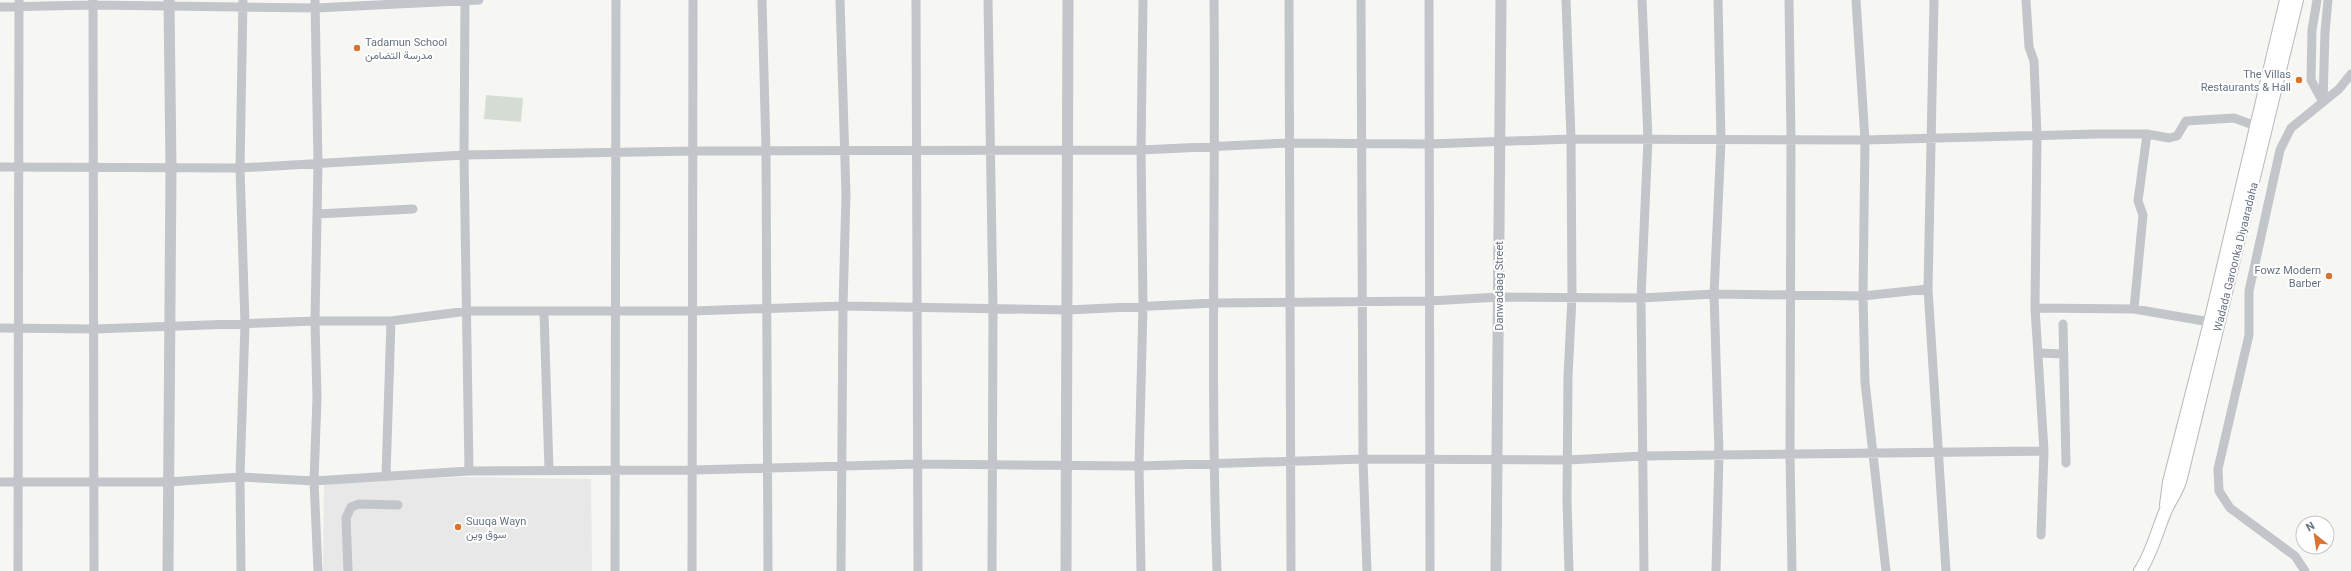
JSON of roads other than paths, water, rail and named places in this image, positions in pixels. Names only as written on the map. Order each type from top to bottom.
[{"type":"main road","name":"Wadada Garoonka Diyaaradaha","points":[[2166,510],[2169,482],[2210,322],[2286,0]]},
{"type":"main road","name":"Wadada Garoonka Diyaaradaha","points":[[2140,571],[2146,561],[2166,510],[2178,489],[2297,0]]},
{"type":"street","points":[[465,0],[464,155],[468,312],[469,471]]},
{"type":"street","points":[[0,7],[19,3],[93,2],[315,4],[479,0]]},
{"type":"street","points":[[615,571],[618,153],[616,0]]},
{"type":"street","points":[[692,571],[694,470],[692,311],[694,151],[693,0]]},
{"type":"street","points":[[762,0],[766,150],[768,571]]},
{"type":"street","points":[[840,0],[846,151],[842,306],[841,571]]},
{"type":"street","points":[[916,0],[915,150],[919,308],[918,571]]},
{"type":"street","points":[[988,0],[993,307],[994,466],[992,571]]},
{"type":"street","points":[[1066,571],[1066,149],[1068,0]]},
{"type":"street","points":[[1141,571],[1139,466],[1143,306],[1141,150],[1143,0]]},
{"type":"street","points":[[1214,0],[1215,303],[1213,463],[1217,571]]},
{"type":"street","points":[[1289,0],[1288,144],[1291,571]]},
{"type":"street","points":[[1361,0],[1363,459],[1367,571]]},
{"type":"street","points":[[1429,0],[1430,571]]},
{"type":"street","name":"Danwadaag Street","points":[[1496,571],[1501,0]]},
{"type":"street","points":[[1566,0],[1571,139],[1572,297],[1568,376],[1569,571]]},
{"type":"street","points":[[1642,0],[1648,139],[1641,298],[1644,571]]},
{"type":"street","points":[[1716,571],[1719,454],[1714,294],[1721,141],[1718,0]]},
{"type":"street","points":[[1789,0],[1791,138],[1790,455],[1792,571]]},
{"type":"street","points":[[1856,0],[1865,140],[1863,296],[1865,382],[1886,571]]},
{"type":"street","points":[[1934,0],[1933,138],[1928,289],[1940,452],[1946,571]]},
{"type":"street","points":[[2026,0],[2029,47],[2034,61],[2037,136],[2036,308],[2044,451],[2041,535]]},
{"type":"street","points":[[2317,0],[2312,30],[2311,80],[2323,102]]},
{"type":"street","points":[[2323,102],[2325,32],[2328,0]]},
{"type":"street","points":[[93,2],[95,329],[92,481],[94,571]]},
{"type":"street","points":[[18,571],[19,3]]},
{"type":"street","points":[[168,571],[168,326],[171,168],[169,3]]},
{"type":"street","points":[[241,571],[240,478],[244,324],[240,168],[243,3]]},
{"type":"street","points":[[315,4],[318,163],[315,321],[317,398],[314,481],[318,571]]},
{"type":"street","points":[[2305,571],[2295,556],[2230,508],[2219,491],[2218,469],[2249,334],[2249,291],[2280,150],[2291,128],[2346,82],[2351,74]]},
{"type":"street","points":[[0,167],[94,169],[240,168],[464,155],[766,150],[1141,150],[1288,144],[1429,144],[1571,139],[1721,141],[1791,138],[1865,140],[2147,134],[2168,138],[2177,136],[2186,120],[2234,118],[2256,126]]},
{"type":"street","points":[[2134,309],[2143,215],[2138,201],[2147,134]]},
{"type":"street","points":[[317,214],[413,209]]},
{"type":"street","points":[[0,328],[95,329],[315,321],[391,321],[468,312],[544,313],[692,311],[842,306],[919,308],[993,307],[1067,310],[1215,303],[1430,301],[1499,297],[1641,298],[1714,294],[1863,296],[1928,289]]},
{"type":"street","points":[[2036,308],[2134,309],[2210,322]]},
{"type":"street","points":[[544,313],[549,470]]},
{"type":"street","points":[[386,475],[391,321]]},
{"type":"street","points":[[2063,324],[2066,463]]},
{"type":"street","points":[[2038,354],[2064,354]]},
{"type":"street","points":[[0,482],[168,482],[240,478],[314,481],[386,475],[469,471],[694,470],[918,464],[994,466],[1139,466],[1291,460],[1568,460],[1719,454],[1790,455],[1873,452],[2044,451]]},
{"type":"street","points":[[348,571],[346,518],[351,507],[359,504],[398,505]]},
{"type":"place","name":"Tadamun School مدرسة التضامن","points":[[357,48]]},
{"type":"place","name":"The Villas Restaurants & Hall","points":[[2299,80]]},
{"type":"place","name":"Fowz Modern Barber","points":[[2329,276]]},
{"type":"place","name":"Suuqa Wayn سوق وين","points":[[458,527]]}]
